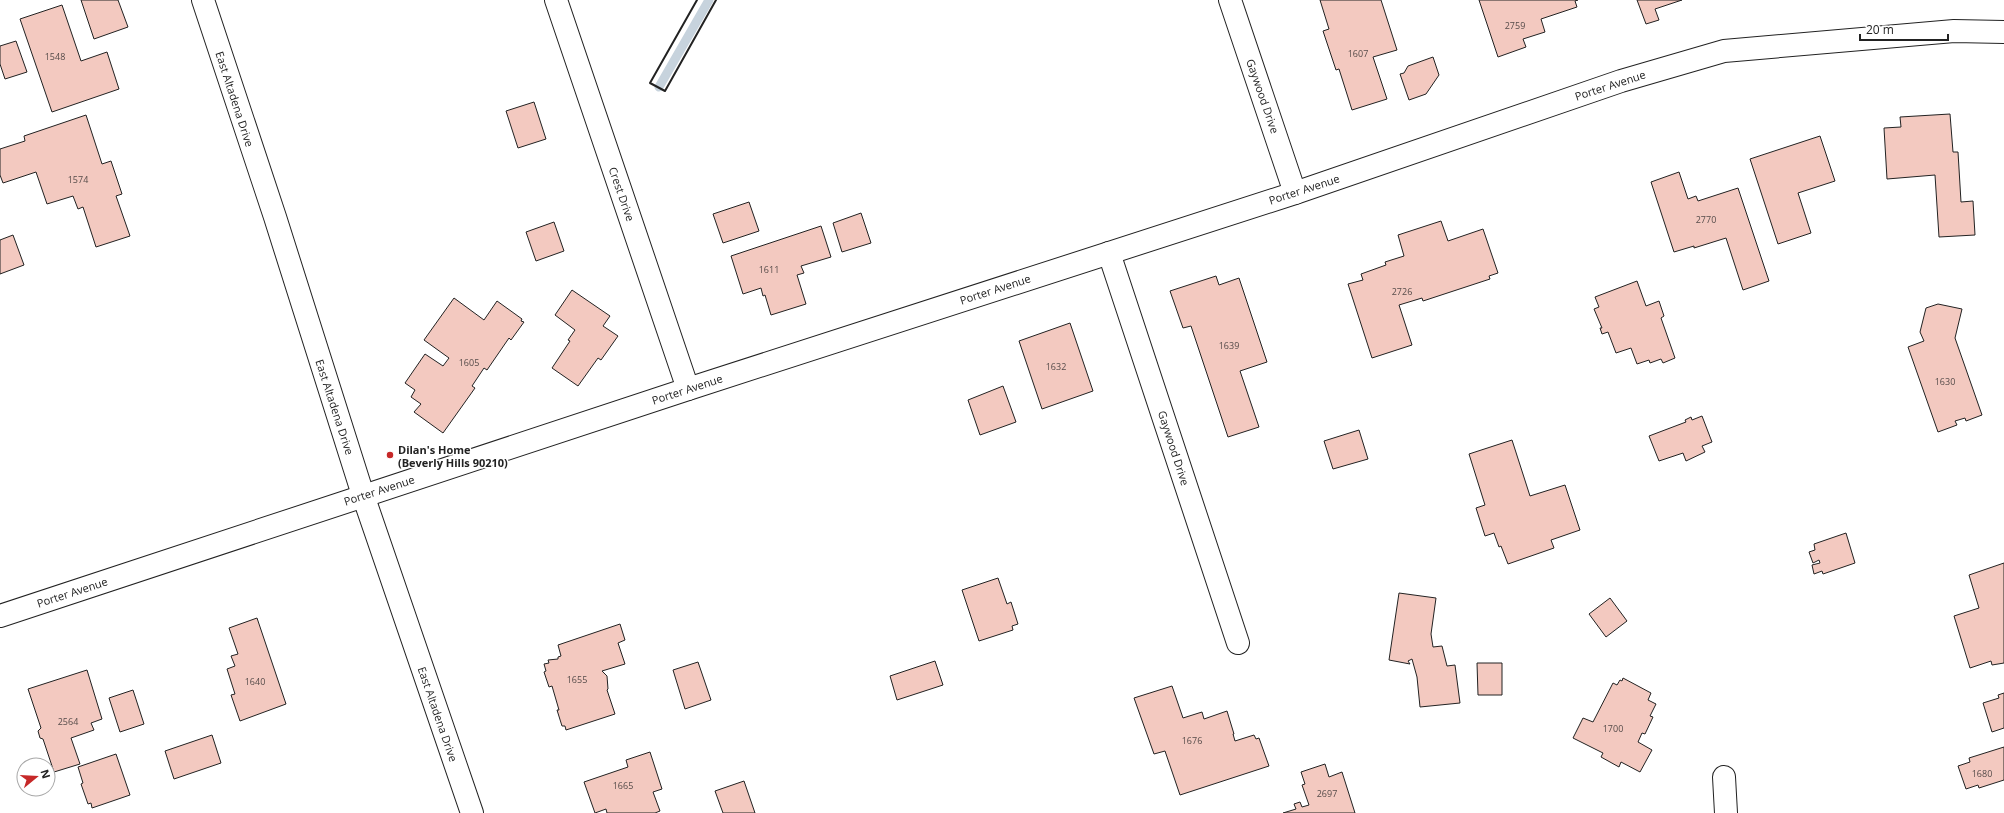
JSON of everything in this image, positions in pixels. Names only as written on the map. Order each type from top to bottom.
[{"type":"street","name":"East Altadena Drive","points":[[202,0],[275,217],[363,495],[472,813]]},
{"type":"street","name":"Crest Drive","points":[[556,0],[688,389]]},
{"type":"street","name":"Gaywood Drive","points":[[1230,0],[1295,192]]},
{"type":"street","name":"Porter Avenue","points":[[0,616],[363,495],[1295,192],[1621,81],[1724,51],[1954,31],[2004,32]]},
{"type":"street","name":"Gaywood Drive","points":[[1109,253],[1238,643]]},
{"type":"street","points":[[1724,777],[1726,813]]},
{"type":"building","points":[[81,0],[118,0],[128,27],[94,39]]},
{"type":"building","points":[[1320,0],[1381,0],[1397,50],[1373,57],[1387,99],[1352,110],[1339,69],[1336,70],[1323,31],[1329,29]]},
{"type":"building","points":[[1479,0],[1578,0],[1575,1],[1577,7],[1541,19],[1545,32],[1523,39],[1526,47],[1498,57]]},
{"type":"building","points":[[1637,0],[1682,0],[1655,9],[1659,20],[1646,24]]},
{"type":"building","points":[[62,5],[81,61],[107,52],[119,89],[52,112],[20,19]]},
{"type":"building","points":[[16,41],[27,72],[5,79],[0,64],[0,46]]},
{"type":"building","points":[[1433,57],[1439,75],[1426,94],[1409,100],[1400,74],[1404,73],[1408,66]]},
{"type":"building","points":[[534,102],[546,139],[518,148],[506,111]]},
{"type":"building","points":[[1950,114],[1953,152],[1958,152],[1961,202],[1973,201],[1975,235],[1939,237],[1935,175],[1887,179],[1884,128],[1901,127],[1900,117]]},
{"type":"building","points":[[86,115],[102,164],[111,161],[122,194],[116,196],[130,236],[96,247],[83,207],[78,209],[73,196],[47,204],[36,172],[3,183],[0,175],[0,149],[25,141],[24,136]]},
{"type":"building","points":[[1820,136],[1835,181],[1798,193],[1811,233],[1778,244],[1750,159]]},
{"type":"building","points":[[1679,172],[1688,199],[1696,196],[1698,201],[1738,188],[1769,281],[1743,290],[1726,238],[1694,248],[1694,246],[1674,252],[1651,182]]},
{"type":"building","points":[[749,202],[759,231],[723,243],[713,214]]},
{"type":"building","points":[[861,213],[871,243],[842,252],[833,223]]},
{"type":"building","points":[[1441,221],[1448,241],[1483,229],[1498,273],[1489,276],[1490,279],[1423,301],[1422,298],[1399,305],[1412,345],[1372,358],[1348,284],[1363,280],[1361,274],[1386,265],[1385,262],[1404,256],[1398,235]]},
{"type":"building","points":[[554,222],[564,251],[536,261],[526,232]]},
{"type":"building","points":[[821,226],[831,257],[801,266],[804,273],[797,275],[806,304],[771,315],[765,295],[763,296],[761,288],[743,294],[731,256]]},
{"type":"building","points":[[13,235],[24,265],[0,274],[0,240]]},
{"type":"building","points":[[1216,276],[1219,285],[1239,278],[1267,362],[1240,371],[1259,427],[1228,437],[1191,326],[1183,328],[1170,291]]},
{"type":"building","points":[[1637,281],[1646,306],[1659,301],[1664,316],[1661,318],[1675,358],[1663,363],[1661,359],[1650,363],[1649,360],[1637,364],[1631,348],[1616,353],[1608,332],[1602,334],[1600,328],[1602,328],[1594,309],[1599,307],[1595,297]]},
{"type":"building","points":[[572,290],[610,316],[603,326],[618,336],[601,360],[598,358],[578,386],[552,368],[570,341],[568,340],[575,330],[555,315]]},
{"type":"building","points":[[454,298],[484,320],[497,301],[524,322],[511,340],[509,338],[487,370],[484,368],[472,386],[475,388],[443,433],[414,412],[421,404],[411,397],[415,390],[405,383],[425,354],[443,366],[449,358],[424,340]]},
{"type":"building","points":[[1938,304],[1962,309],[1955,338],[1982,415],[1966,421],[1965,418],[1955,421],[1957,425],[1938,432],[1908,347],[1924,341],[1920,332],[1926,308]]},
{"type":"building","points":[[1070,323],[1093,391],[1042,409],[1019,341]]},
{"type":"building","points":[[1003,386],[1016,422],[980,435],[968,400]]},
{"type":"building","points":[[1702,416],[1712,442],[1702,446],[1705,452],[1686,461],[1683,453],[1659,461],[1649,436],[1686,422],[1685,420],[1691,417],[1692,420]]},
{"type":"building","points":[[1359,430],[1368,459],[1333,469],[1324,441]]},
{"type":"building","points":[[1512,440],[1530,496],[1565,485],[1580,530],[1551,540],[1554,548],[1508,564],[1501,546],[1499,547],[1494,533],[1485,536],[1476,508],[1485,505],[1469,454]]},
{"type":"building","points":[[1846,533],[1855,563],[1823,574],[1822,571],[1814,574],[1812,565],[1820,563],[1819,560],[1813,563],[1809,552],[1815,550],[1814,544]]},
{"type":"building","points":[[2004,563],[2004,663],[1992,665],[1991,661],[1970,668],[1954,616],[1979,608],[1969,575]]},
{"type":"building","points":[[998,578],[1007,604],[1011,602],[1018,624],[1012,626],[1013,630],[979,641],[962,590]]},
{"type":"building","points":[[1399,593],[1436,598],[1431,634],[1433,647],[1442,646],[1447,666],[1455,665],[1460,703],[1420,707],[1417,677],[1412,659],[1408,661],[1410,664],[1389,660]]},
{"type":"building","points":[[1610,598],[1627,621],[1606,637],[1589,614]]},
{"type":"building","points":[[257,618],[286,704],[240,721],[231,695],[235,694],[227,669],[235,666],[231,656],[238,654],[229,628]]},
{"type":"building","points":[[620,624],[625,640],[618,643],[625,664],[602,671],[607,676],[607,690],[615,714],[566,730],[565,726],[562,726],[552,686],[549,687],[544,672],[546,671],[544,664],[549,663],[548,660],[558,659],[558,657],[561,656],[558,645]]},
{"type":"building","points":[[935,661],[943,685],[897,700],[890,676]]},
{"type":"building","points":[[698,662],[711,700],[685,709],[673,670]]},
{"type":"building","points":[[1477,663],[1502,663],[1502,695],[1478,695]]},
{"type":"building","points":[[87,670],[102,719],[91,723],[94,730],[71,738],[80,764],[56,771],[56,757],[49,757],[43,739],[40,738],[38,731],[41,728],[28,689]]},
{"type":"building","points":[[1623,678],[1651,693],[1648,700],[1656,704],[1650,716],[1653,717],[1645,734],[1642,733],[1638,742],[1652,750],[1640,772],[1621,762],[1619,767],[1601,757],[1603,753],[1573,738],[1583,718],[1593,722],[1613,683],[1617,685]]},
{"type":"building","points":[[1172,686],[1183,718],[1202,712],[1204,719],[1227,711],[1235,741],[1254,735],[1256,739],[1259,738],[1269,766],[1180,795],[1165,751],[1154,754],[1134,698]]},
{"type":"building","points":[[133,690],[144,724],[120,732],[109,698]]},
{"type":"building","points":[[2004,693],[2004,728],[1992,732],[1983,703],[1999,698],[1998,695]]},
{"type":"building","points":[[212,735],[221,763],[174,779],[165,751]]},
{"type":"building","points":[[2004,747],[2004,780],[1979,788],[1978,785],[1966,789],[1958,766],[1970,762],[1969,758]]},
{"type":"building","points":[[650,752],[662,789],[653,792],[660,811],[655,813],[607,813],[606,809],[595,813],[584,782],[628,767],[626,760]]},
{"type":"building","points":[[116,754],[130,795],[92,808],[91,803],[88,804],[81,784],[83,783],[78,767]]},
{"type":"building","points":[[1325,764],[1329,777],[1342,772],[1355,813],[1283,813],[1296,809],[1294,804],[1300,802],[1302,807],[1309,805],[1302,785],[1305,784],[1301,772]]},
{"type":"building","points":[[744,781],[755,813],[723,813],[715,791]]},
{"type":"waterway","points":[[659,87],[709,0]]},
{"type":"wall","points":[[697,0],[650,83],[665,91],[716,0]]},
{"type":"place","name":"Dilan's Home (Beverly Hills 90210)","points":[[390,455]]}]
